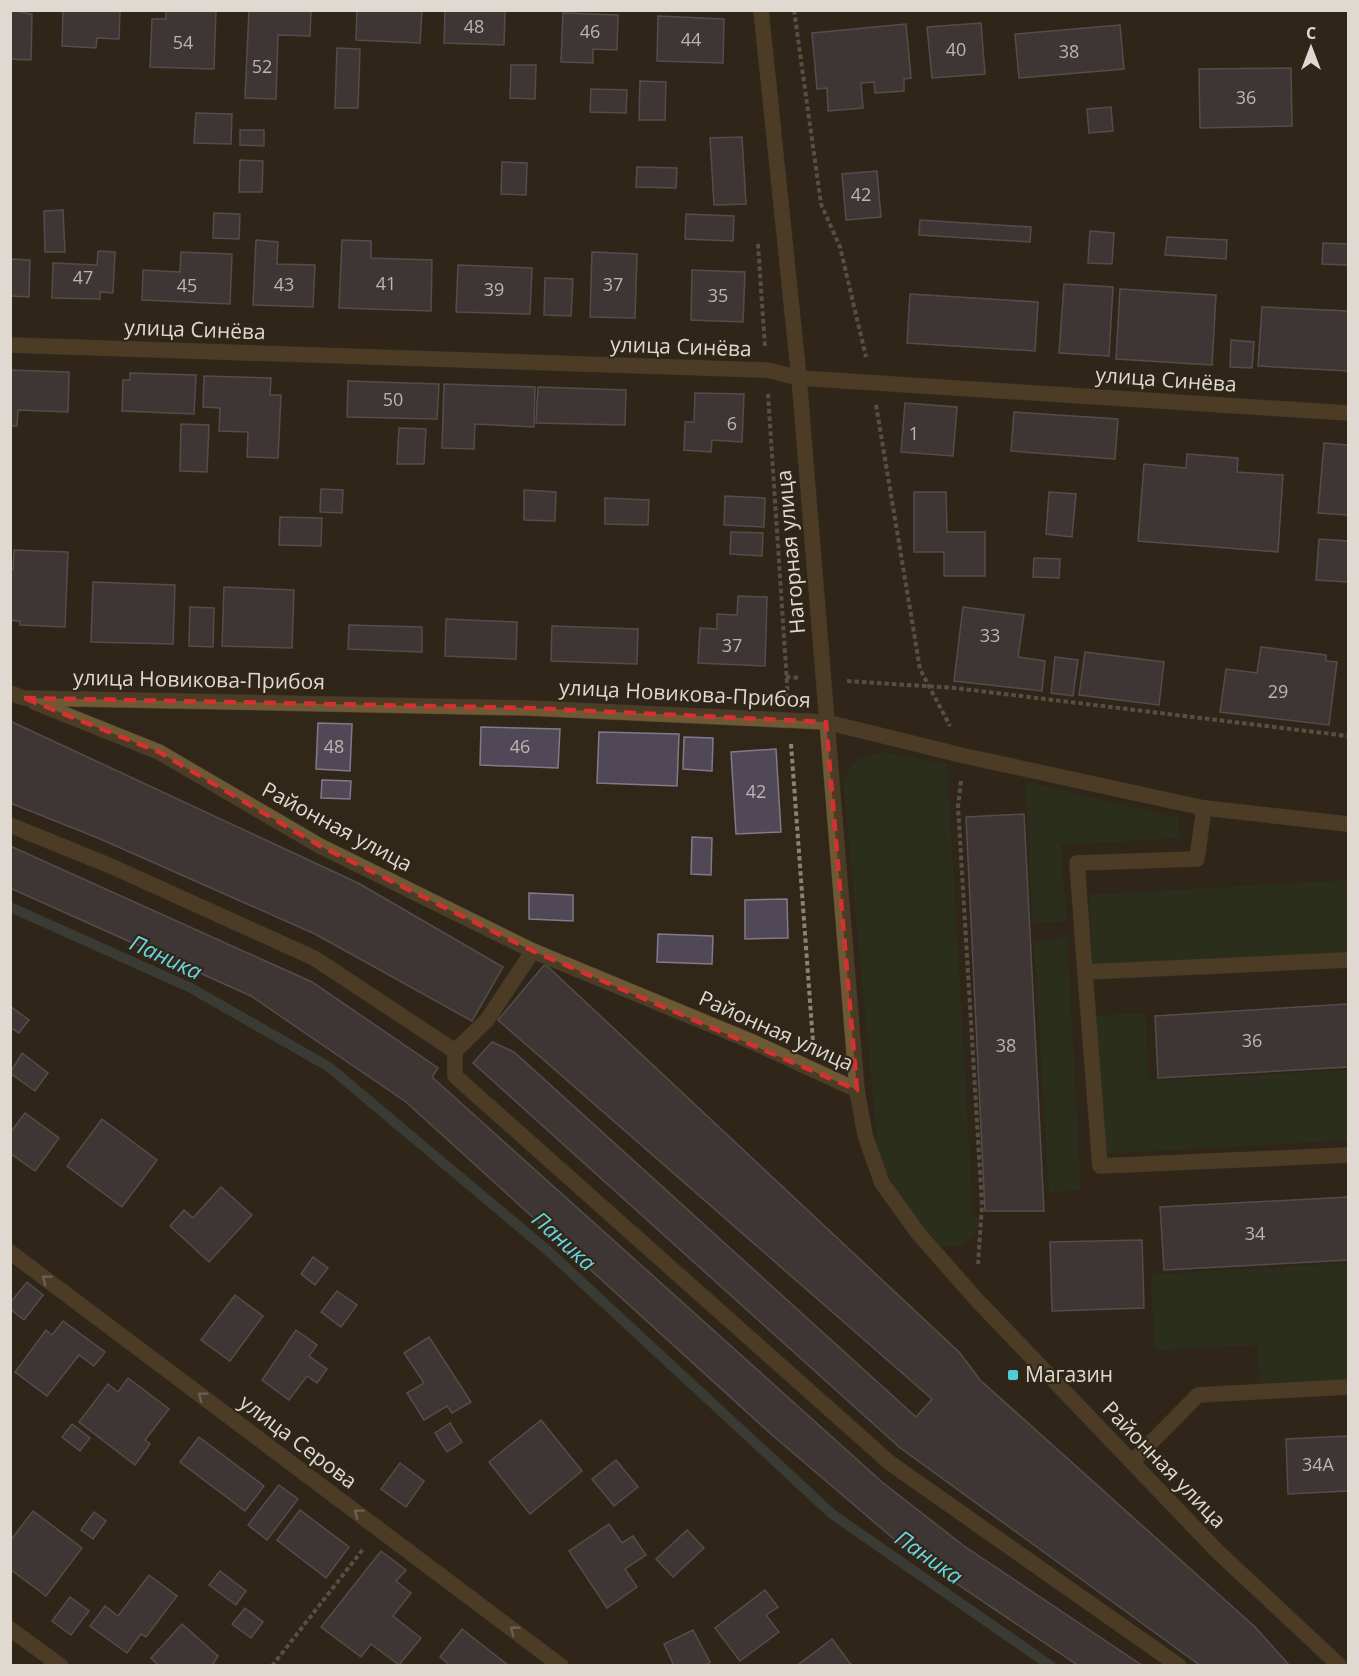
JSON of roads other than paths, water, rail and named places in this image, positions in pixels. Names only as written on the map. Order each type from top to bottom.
[{"type":"street","name":"Нагорная улица","points":[[761,10],[799,378],[857,1090]]},
{"type":"street","name":"улица Синёва","points":[[10,345],[767,370],[799,378],[1348,413]]},
{"type":"street","name":"улица Новикова-Прибоя","points":[[17,695],[528,708],[826,722],[965,756],[1204,808],[1348,824]]},
{"type":"street","name":"Районная улица","points":[[17,695],[159,752],[320,846],[533,951],[857,1090],[865,1135],[882,1183],[918,1233],[975,1298],[1217,1551],[1340,1665]]},
{"type":"street","points":[[1204,808],[1197,859],[1077,863],[1100,1166],[1348,1155]]},
{"type":"street","points":[[10,825],[113,867],[314,958],[455,1051]]},
{"type":"street","points":[[533,951],[487,1020],[455,1051],[455,1076],[890,1463],[1179,1665]]},
{"type":"street","points":[[1085,972],[1348,960]]},
{"type":"street","name":"улица Серова","points":[[10,1252],[561,1665]]},
{"type":"street","points":[[1132,1462],[1198,1395],[1348,1387]]},
{"type":"street","points":[[10,1629],[61,1665]]},
{"type":"waterway","name":"Паника","points":[[10,907],[191,988],[329,1067],[547,1250],[832,1514],[1051,1666]]},
{"type":"place","name":"Магазин","points":[[1013,1375]]}]
